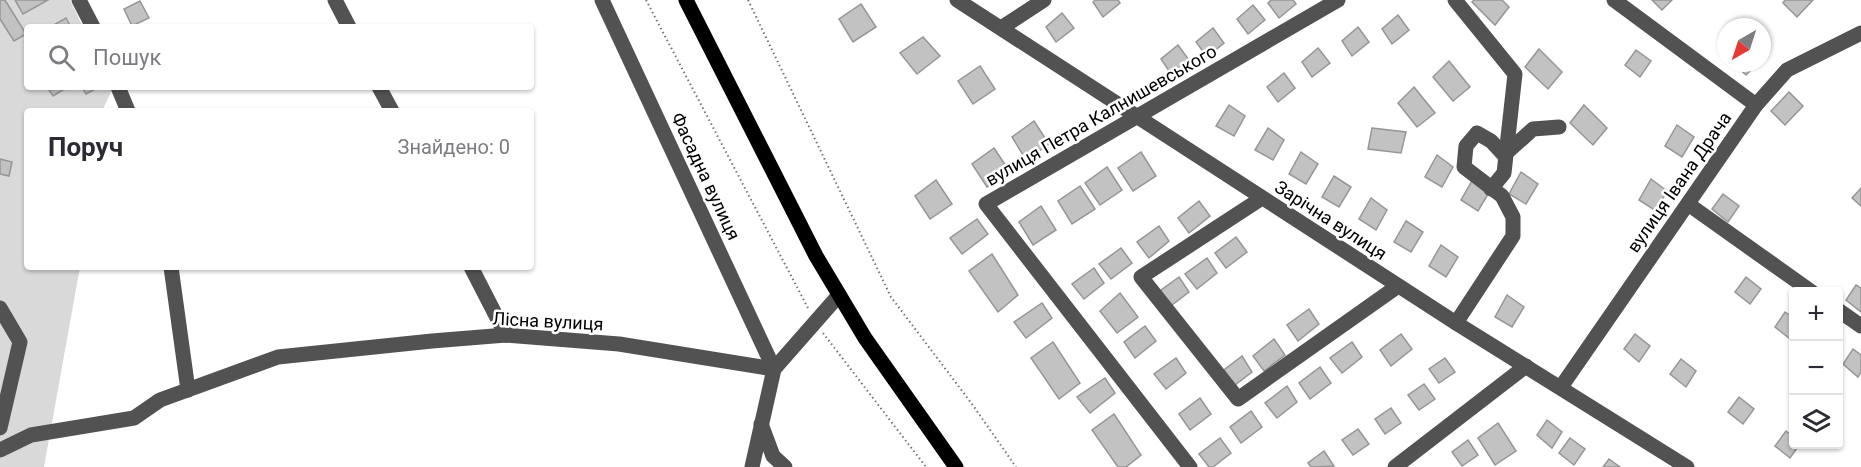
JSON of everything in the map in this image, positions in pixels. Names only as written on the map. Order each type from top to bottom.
[{"type":"main road","points":[[686,0],[816,256],[865,338],[956,467]]},
{"type":"street","points":[[79,0],[91,24]]},
{"type":"street","points":[[335,0],[347,24]]},
{"type":"street","name":"Фасадна вулиця","points":[[602,0],[774,369]]},
{"type":"street","name":"Зарічна вулиця","points":[[957,0],[1398,286],[1687,467]]},
{"type":"street","points":[[1001,28],[1044,0]]},
{"type":"street","name":"вулиця Петра Калнишевського","points":[[1190,467],[986,204],[1138,118],[1338,0]]},
{"type":"street","points":[[1455,0],[1515,74],[1504,154],[1504,173],[1491,189]]},
{"type":"street","points":[[1614,0],[1756,105]]},
{"type":"street","name":"вулиця Івана Драча","points":[[1561,387],[1756,105],[1787,70],[1861,33]]},
{"type":"street","points":[[119,90],[127,108]]},
{"type":"street","points":[[381,90],[390,108]]},
{"type":"street","points":[[1504,154],[1533,129],[1559,127]]},
{"type":"street","points":[[1456,323],[1513,236],[1514,217],[1502,196],[1464,167],[1466,146],[1477,133],[1491,141],[1504,154]]},
{"type":"street","points":[[1262,198],[1141,277],[1238,399],[1398,286]]},
{"type":"street","points":[[1688,204],[1806,287]]},
{"type":"street","points":[[171,270],[188,390]]},
{"type":"street","points":[[473,270],[506,335]]},
{"type":"street","points":[[752,467],[760,422],[774,369],[839,295]]},
{"type":"street","points":[[0,428],[20,342],[2,313]]},
{"type":"street","points":[[1843,313],[1861,326]]},
{"type":"street","name":"Лісна вулиця","points":[[0,450],[31,435],[134,418],[160,400],[278,357],[506,335],[620,344],[774,369]]},
{"type":"street","points":[[1395,467],[1526,366]]},
{"type":"street","points":[[760,422],[773,456],[785,467]]},
{"type":"path","points":[[646,0],[815,323],[926,467]]},
{"type":"path","points":[[748,0],[891,297],[972,404],[1016,467]]},
{"type":"shaded area","points":[[0,0],[70,0],[82,24],[24,24],[24,90],[112,90],[103,108],[24,108],[24,270],[79,270],[44,467],[0,467]]},
{"type":"building","points":[[0,0],[5,0],[24,31],[24,35],[14,41],[0,19]]},
{"type":"building","points":[[15,0],[48,0],[23,14]]},
{"type":"building","points":[[1095,0],[1118,0],[1120,3],[1103,17],[1093,2]]},
{"type":"building","points":[[1271,0],[1293,0],[1296,4],[1279,18],[1268,3]]},
{"type":"building","points":[[1474,0],[1502,0],[1509,7],[1495,25],[1472,2]]},
{"type":"building","points":[[1652,0],[1672,0],[1662,10]]},
{"type":"building","points":[[1785,0],[1813,0],[1797,17],[1783,3]]},
{"type":"building","points":[[140,1],[149,18],[131,24],[124,9]]},
{"type":"building","points":[[861,4],[876,27],[853,42],[839,19]]},
{"type":"building","points":[[1253,5],[1265,20],[1248,34],[1237,19]]},
{"type":"building","points":[[1062,13],[1074,28],[1056,42],[1046,27]]},
{"type":"building","points":[[1398,15],[1409,30],[1392,44],[1382,29]]},
{"type":"building","points":[[66,18],[69,24],[55,24]]},
{"type":"building","points":[[1358,27],[1369,42],[1352,56],[1342,41]]},
{"type":"building","points":[[1213,28],[1224,43],[1207,57],[1196,42]]},
{"type":"building","points":[[923,37],[940,56],[917,74],[900,53]]},
{"type":"building","points":[[1178,45],[1189,60],[1171,74],[1161,59]]},
{"type":"building","points":[[1318,48],[1330,63],[1312,77],[1302,62]]},
{"type":"building","points":[[1539,49],[1562,72],[1548,89],[1525,67]]},
{"type":"building","points":[[1636,50],[1651,61],[1640,77],[1625,65]]},
{"type":"building","points":[[1449,61],[1470,87],[1453,101],[1433,77]]},
{"type":"building","points":[[980,66],[995,89],[973,104],[958,81]]},
{"type":"building","points":[[1284,73],[1295,88],[1278,102],[1267,87]]},
{"type":"building","points":[[1414,87],[1435,113],[1417,127],[1398,103]]},
{"type":"building","points":[[49,90],[63,90],[53,96]]},
{"type":"building","points":[[1789,92],[1803,106],[1785,125],[1771,111]]},
{"type":"building","points":[[1229,105],[1245,116],[1234,136],[1216,126]]},
{"type":"building","points":[[1584,105],[1607,128],[1593,145],[1570,123]]},
{"type":"building","points":[[1034,121],[1049,144],[1026,160],[1012,137]]},
{"type":"building","points":[[1677,125],[1694,137],[1682,157],[1665,146]]},
{"type":"building","points":[[1268,128],[1284,140],[1273,160],[1255,150]]},
{"type":"building","points":[[1372,128],[1406,132],[1401,153],[1368,149]]},
{"type":"building","points":[[994,148],[1010,172],[987,187],[972,164]]},
{"type":"building","points":[[1141,152],[1156,176],[1133,191],[1118,168]]},
{"type":"building","points":[[1301,152],[1318,164],[1306,184],[1289,174]]},
{"type":"building","points":[[1437,155],[1453,167],[1442,187],[1425,177]]},
{"type":"building","points":[[0,159],[12,162],[9,176],[0,174]]},
{"type":"building","points":[[1107,167],[1122,190],[1100,205],[1085,183]]},
{"type":"building","points":[[1521,172],[1538,184],[1526,204],[1509,194]]},
{"type":"building","points":[[1334,176],[1351,187],[1339,207],[1322,197]]},
{"type":"building","points":[[1473,179],[1490,191],[1478,211],[1461,200]]},
{"type":"building","points":[[1651,179],[1667,191],[1656,211],[1639,200]]},
{"type":"building","points":[[936,180],[952,204],[930,219],[915,196]]},
{"type":"building","points":[[1080,186],[1095,209],[1072,224],[1058,201]]},
{"type":"building","points":[[1861,188],[1861,206],[1852,198]]},
{"type":"building","points":[[1723,194],[1739,206],[1728,222],[1712,209]]},
{"type":"building","points":[[1371,198],[1387,210],[1376,230],[1359,219]]},
{"type":"building","points":[[1199,201],[1210,216],[1189,233],[1178,218]]},
{"type":"building","points":[[1041,206],[1056,230],[1033,245],[1019,222]]},
{"type":"building","points":[[977,219],[988,234],[962,254],[950,238]]},
{"type":"building","points":[[1406,221],[1423,232],[1411,252],[1394,242]]},
{"type":"building","points":[[1159,226],[1169,241],[1149,258],[1137,242]]},
{"type":"building","points":[[1236,237],[1247,252],[1226,268],[1215,253]]},
{"type":"building","points":[[1441,245],[1458,257],[1446,277],[1429,266]]},
{"type":"building","points":[[1121,248],[1132,263],[1111,279],[1099,264]]},
{"type":"building","points":[[992,254],[1018,295],[998,312],[969,271]]},
{"type":"building","points":[[1207,258],[1217,273],[1197,289],[1185,274]]},
{"type":"building","points":[[1094,268],[1104,283],[1084,299],[1072,284]]},
{"type":"building","points":[[1179,277],[1189,292],[1168,308],[1157,293]]},
{"type":"building","points":[[1746,277],[1761,289],[1750,304],[1735,292]]},
{"type":"building","points":[[1856,285],[1861,288],[1861,312],[1846,300]]},
{"type":"building","points":[[1120,293],[1138,317],[1117,333],[1100,311]]},
{"type":"building","points":[[1507,295],[1524,307],[1512,327],[1495,317]]},
{"type":"building","points":[[1042,303],[1052,318],[1026,338],[1014,322]]},
{"type":"building","points":[[1309,309],[1319,324],[1298,341],[1287,325]]},
{"type":"building","points":[[1785,312],[1789,315],[1789,338],[1775,327]]},
{"type":"building","points":[[1145,326],[1156,341],[1135,358],[1124,342]]},
{"type":"building","points":[[1401,334],[1412,349],[1391,366],[1380,350]]},
{"type":"building","points":[[1635,334],[1650,346],[1639,362],[1624,349]]},
{"type":"building","points":[[1274,339],[1285,355],[1264,371],[1253,356]]},
{"type":"building","points":[[1053,342],[1080,383],[1059,399],[1031,358]]},
{"type":"building","points":[[1352,342],[1362,357],[1342,373],[1330,358]]},
{"type":"building","points":[[1853,349],[1861,355],[1861,372],[1858,377],[1843,364]]},
{"type":"building","points":[[1242,356],[1252,372],[1231,388],[1220,373]]},
{"type":"building","points":[[1176,358],[1186,373],[1166,389],[1154,374]]},
{"type":"building","points":[[1445,358],[1455,372],[1439,383],[1429,369]]},
{"type":"building","points":[[1681,359],[1696,371],[1686,387],[1670,374]]},
{"type":"building","points":[[1320,367],[1331,383],[1310,399],[1299,383]]},
{"type":"building","points":[[1105,378],[1115,393],[1090,413],[1077,397]]},
{"type":"building","points":[[1424,384],[1435,399],[1419,410],[1408,395]]},
{"type":"building","points":[[1287,386],[1297,402],[1277,418],[1265,403]]},
{"type":"building","points":[[1739,397],[1754,409],[1743,424],[1728,412]]},
{"type":"building","points":[[1200,398],[1211,414],[1190,430],[1179,414]]},
{"type":"building","points":[[1391,408],[1401,423],[1385,434],[1375,419]]},
{"type":"building","points":[[1251,411],[1262,427],[1241,443],[1230,427]]},
{"type":"building","points":[[1114,414],[1141,455],[1126,467],[1118,467],[1092,430]]},
{"type":"building","points":[[1547,420],[1562,432],[1552,448],[1537,435]]},
{"type":"building","points":[[1498,423],[1516,451],[1495,465],[1478,438]]},
{"type":"building","points":[[1358,429],[1369,444],[1353,455],[1342,440]]},
{"type":"building","points":[[1786,431],[1789,433],[1789,449],[1796,449],[1790,458],[1775,446]]},
{"type":"building","points":[[1220,438],[1231,453],[1213,467],[1209,467],[1199,454]]},
{"type":"building","points":[[1570,438],[1585,449],[1574,465],[1559,453]]},
{"type":"building","points":[[1468,440],[1478,455],[1462,466],[1452,452]]},
{"type":"building","points":[[1324,451],[1334,466],[1311,467],[1308,463]]},
{"type":"building","points":[[1609,459],[1620,467],[1603,467]]}]
